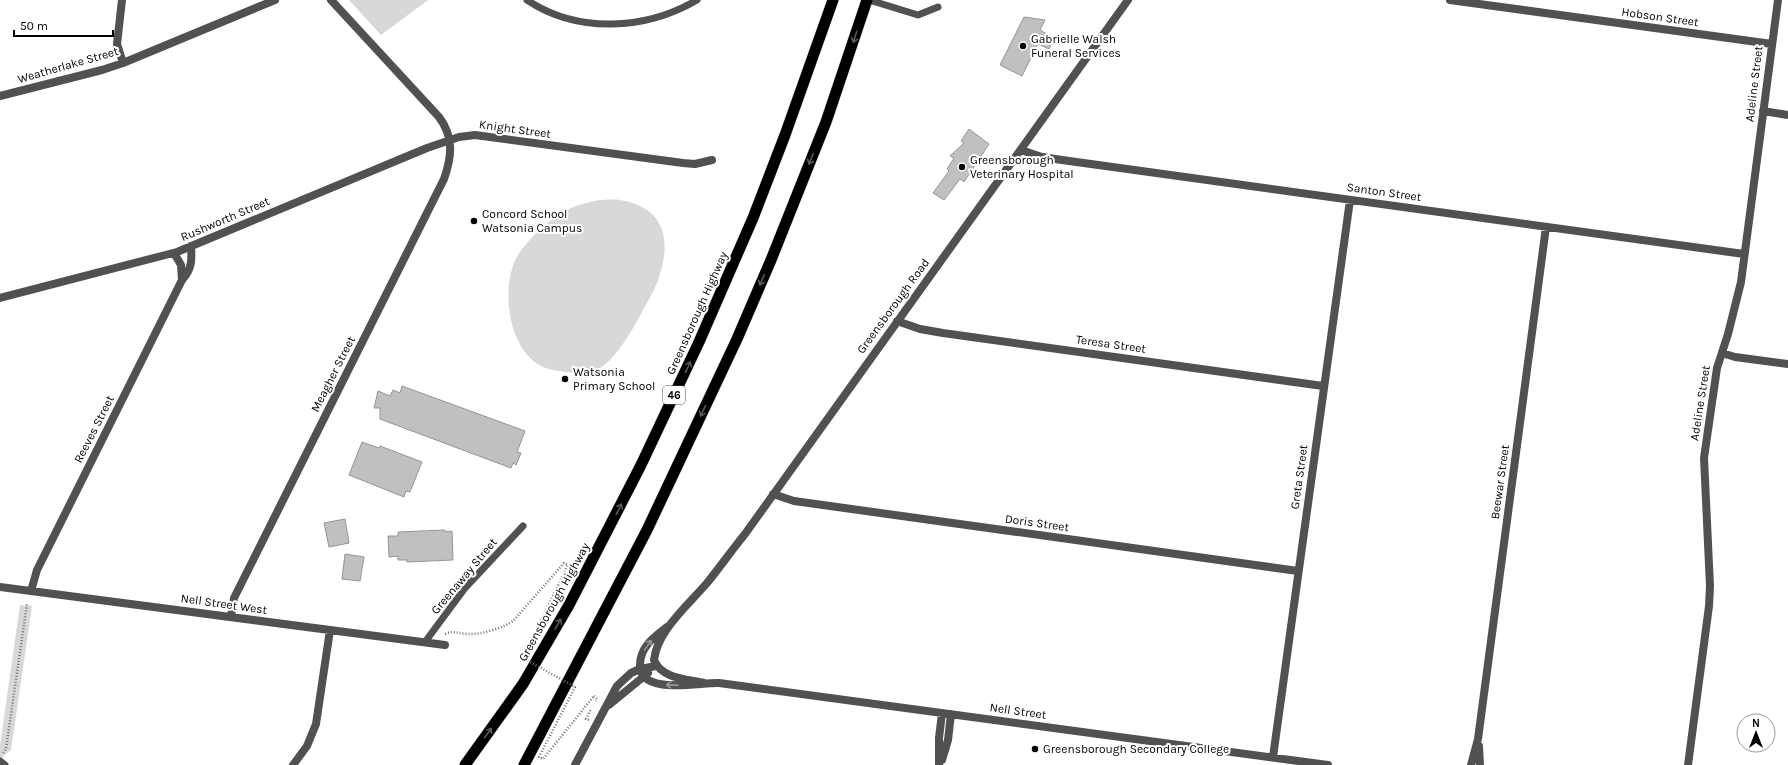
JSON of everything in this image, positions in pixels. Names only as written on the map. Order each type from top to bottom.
[{"type":"highway","name":"Greensborough Highway","points":[[465,765],[523,684],[569,605],[641,465],[699,342],[753,218],[785,136],[833,0]]},
{"type":"highway","points":[[524,765],[647,530],[737,338],[771,260],[826,122],[868,0]]},
{"type":"street","points":[[122,0],[118,44],[123,63]]},
{"type":"street","name":"Weatherlake Street","points":[[0,96],[102,70],[123,63],[275,0]]},
{"type":"street","points":[[331,0],[439,117],[450,139]]},
{"type":"street","name":"Greensborough Road","points":[[642,672],[640,661],[647,644],[672,622],[712,577],[1128,0]]},
{"type":"street","name":"Hobson Street","points":[[1450,0],[1772,44]]},
{"type":"street","name":"Adeline Street","points":[[1688,765],[1709,606],[1710,586],[1704,458],[1717,368],[1739,295],[1778,0]]},
{"type":"street","points":[[1763,111],[1788,114]]},
{"type":"street","name":"Knight Street","points":[[450,139],[467,135],[475,135],[683,163],[696,164],[712,160]]},
{"type":"street","name":"Rushworth Street","points":[[0,298],[174,253],[450,139]]},
{"type":"street","name":"Meagher Street","points":[[231,617],[234,598],[444,179],[450,157],[450,139]]},
{"type":"street","name":"Santon Street","points":[[1021,150],[1042,157],[1062,160],[1744,254]]},
{"type":"street","name":"Greta Street","points":[[1273,758],[1323,386],[1350,200]]},
{"type":"street","name":"Beewar Street","points":[[1471,765],[1478,739],[1546,227]]},
{"type":"street","name":"Reeves Street","points":[[31,591],[37,570],[182,280],[191,268],[191,246]]},
{"type":"street","points":[[174,253],[182,265],[182,280]]},
{"type":"street","name":"Teresa Street","points":[[897,321],[920,329],[943,333],[1323,386]]},
{"type":"street","points":[[1722,353],[1735,357],[1788,364]]},
{"type":"street","name":"Doris Street","points":[[773,494],[794,501],[1298,571]]},
{"type":"street","name":"Nell Street West","points":[[0,587],[445,645]]},
{"type":"street","name":"Greensborough Road","points":[[656,666],[654,660],[656,649],[672,622]]},
{"type":"street","points":[[293,765],[308,746],[316,724],[330,630]]},
{"type":"street","points":[[576,765],[608,705],[642,672],[656,666]]},
{"type":"street","name":"Nell Street","points":[[656,666],[661,671],[668,674],[704,683]]},
{"type":"street","name":"Nell Street","points":[[642,672],[653,683],[663,685],[676,686],[719,683],[1328,765]]},
{"type":"street","points":[[940,765],[939,738],[942,713]]},
{"type":"street","points":[[940,765],[948,740],[952,714]]},
{"type":"street","name":"Beewar Street","points":[[1478,739],[1480,765]]},
{"type":"lane","points":[[527,0],[557,16],[596,24],[632,22],[665,16],[697,0]]},
{"type":"lane","points":[[868,0],[918,14],[938,7]]},
{"type":"lane","name":"Greenaway Street","points":[[425,642],[465,588],[523,526]]},
{"type":"lane","points":[[0,759],[5,765]]},
{"type":"path","points":[[438,637],[451,631],[470,635],[508,625],[564,563],[568,565],[523,658],[574,687],[539,757],[543,759],[594,696]]},
{"type":"path","points":[[0,759],[6,749],[27,604]]},
{"type":"shaded area","points":[[349,0],[428,0],[381,35]]},
{"type":"shaded area","points":[[599,200],[620,200],[635,204],[655,217],[661,227],[664,238],[665,250],[663,263],[652,294],[635,325],[619,350],[606,364],[589,372],[571,373],[553,370],[538,364],[526,354],[517,339],[509,304],[509,285],[512,269],[522,249],[533,236],[547,224],[571,208]]},
{"type":"shaded area","points":[[20,605],[32,606],[11,750],[0,759],[0,746]]},
{"type":"building","name":"Gabrielle Walsh Funeral Services","points":[[1024,17],[1045,20],[1040,30],[1054,38],[1049,49],[1038,44],[1022,76],[1000,65]]},
{"type":"building","name":"Greensborough Veterinary Hospital","points":[[969,129],[989,144],[964,182],[960,179],[944,200],[933,193],[949,171],[947,169],[954,158],[950,156],[964,143],[961,141]]},
{"type":"building","points":[[402,386],[525,431],[517,452],[521,453],[516,465],[513,463],[511,468],[380,419],[380,408],[374,408],[378,391],[390,396],[393,390],[400,393]]},
{"type":"building","points":[[362,442],[379,448],[380,446],[422,462],[410,492],[406,491],[404,497],[349,475]]},
{"type":"building","points":[[345,519],[349,543],[329,547],[324,523]]},
{"type":"building","points":[[445,530],[445,532],[452,531],[453,560],[407,562],[407,560],[398,560],[398,556],[389,557],[388,536],[398,536],[398,532]]},
{"type":"building","points":[[345,554],[364,557],[360,581],[342,579]]},
{"type":"place","name":"Gabrielle Walsh Funeral Services","points":[[1023,46]]},
{"type":"place","name":"Greensborough Veterinary Hospital","points":[[962,167]]},
{"type":"place","name":"Concord School Watsonia Campus","points":[[474,221]]},
{"type":"place","name":"Watsonia Primary School","points":[[565,379]]},
{"type":"place","name":"Greensborough Secondary College","points":[[1035,749]]}]
